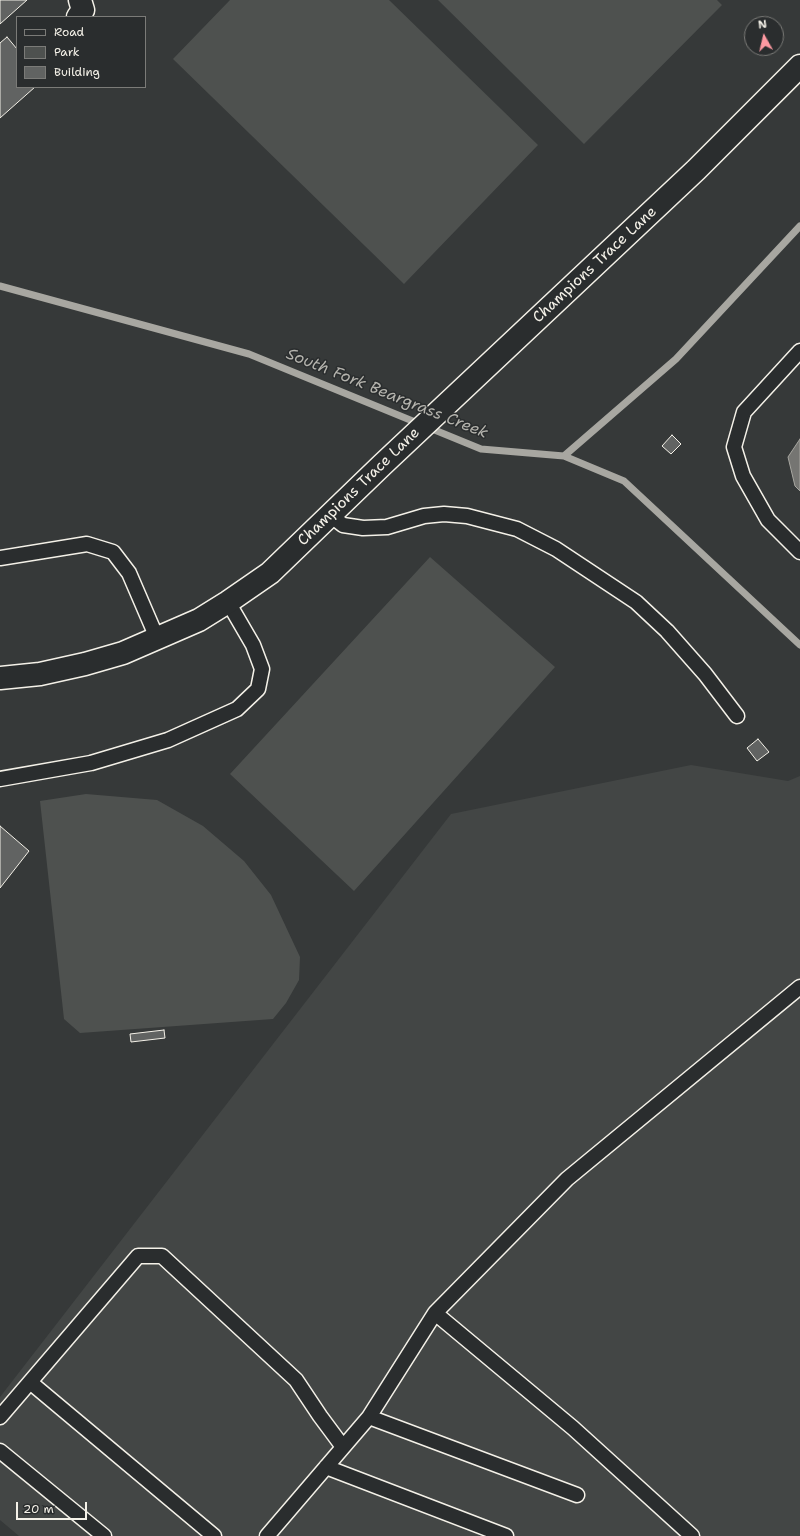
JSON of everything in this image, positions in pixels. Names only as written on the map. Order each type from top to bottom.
[{"type":"street","points":[[79,16],[83,10],[80,0]]},
{"type":"street","name":"Champions Trace Lane","points":[[0,678],[40,674],[85,664],[123,652],[199,620],[270,573],[481,371],[696,170],[800,66]]},
{"type":"lane","points":[[800,351],[744,412],[734,447],[743,476],[768,520],[800,552]]},
{"type":"lane","points":[[330,515],[343,525],[363,528],[387,528],[424,516],[444,514],[467,516],[517,529],[556,549],[636,602],[667,631],[705,674],[737,716]]},
{"type":"lane","points":[[0,558],[87,544],[113,552],[129,573],[157,638]]},
{"type":"lane","points":[[0,779],[98,761],[168,740],[238,709],[258,689],[262,669],[253,645],[228,602]]},
{"type":"lane","points":[[266,1536],[369,1417],[435,1313],[566,1179],[800,988]]},
{"type":"lane","points":[[0,1417],[138,1256],[162,1256],[296,1380],[343,1447]]},
{"type":"lane","points":[[435,1313],[573,1428],[692,1536]]},
{"type":"lane","points":[[30,1382],[214,1536]]},
{"type":"lane","points":[[369,1417],[578,1495]]},
{"type":"lane","points":[[0,1451],[104,1536]]},
{"type":"lane","points":[[326,1467],[506,1536]]},
{"type":"shaded area","points":[[800,439],[800,491],[795,486],[788,457]]},
{"type":"shaded area","points":[[691,765],[788,781],[800,776],[800,1536],[19,1536],[0,1520],[0,1397],[451,814]]},
{"type":"green space","points":[[230,0],[389,0],[538,145],[404,284],[173,59]]},
{"type":"green space","points":[[438,0],[717,0],[722,5],[584,144]]},
{"type":"green space","points":[[430,557],[555,667],[354,891],[230,774]]},
{"type":"green space","points":[[86,794],[157,800],[203,826],[244,861],[271,895],[300,957],[299,980],[286,1003],[273,1019],[80,1033],[64,1019],[40,801]]},
{"type":"building","points":[[0,0],[27,0],[0,24]]},
{"type":"building","points":[[7,37],[16,48],[16,88],[34,88],[0,118],[0,43]]},
{"type":"building","points":[[672,435],[681,444],[671,454],[662,446]]},
{"type":"building","points":[[758,739],[769,752],[757,761],[747,748]]},
{"type":"building","points":[[0,826],[29,851],[0,888]]},
{"type":"building","points":[[164,1030],[165,1038],[131,1042],[130,1034]]},
{"type":"waterway","name":"South Fork Beargrass Creek","points":[[0,286],[249,354],[481,449],[564,456],[676,359],[800,226]]},
{"type":"waterway","points":[[564,456],[624,481],[800,645]]}]
